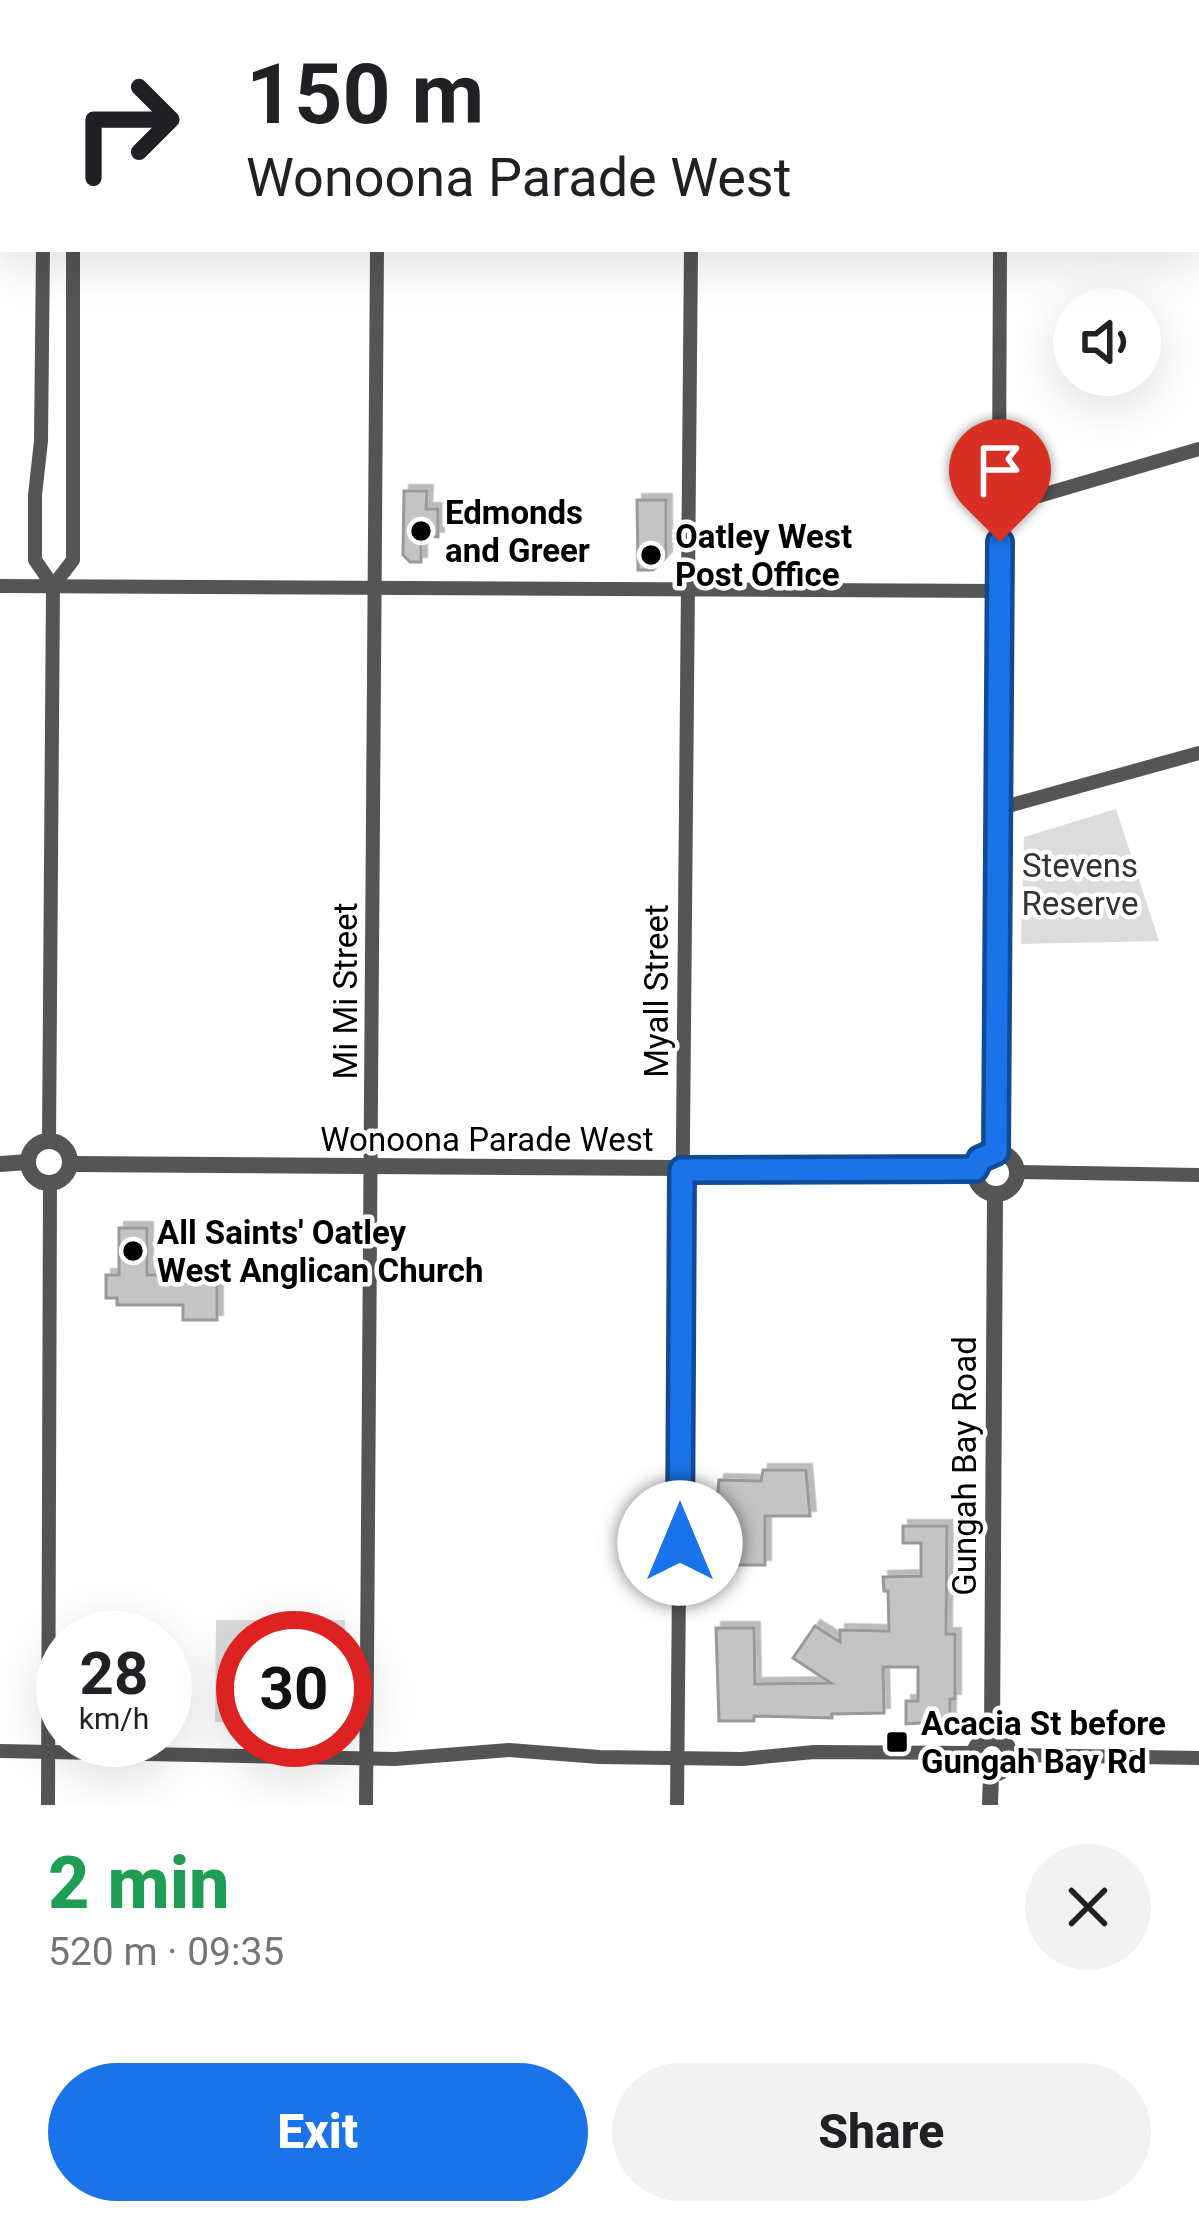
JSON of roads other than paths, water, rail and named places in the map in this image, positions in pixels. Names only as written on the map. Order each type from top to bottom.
[{"type":"street","points":[[43,252],[35,560],[53,586],[50,1140]]},
{"type":"street","points":[[53,586],[73,560],[73,252]]},
{"type":"street","name":"Mi Mi Street","points":[[368,1611],[377,252]]},
{"type":"street","name":"Myall Street","points":[[677,1805],[691,252]]},
{"type":"street","points":[[996,1152],[1000,252]]},
{"type":"street","points":[[43,273],[73,273]]},
{"type":"street","points":[[41,441],[73,442]]},
{"type":"street","points":[[1001,507],[1199,449]]},
{"type":"street","points":[[0,586],[1000,591]]},
{"type":"street","points":[[998,808],[1199,753]]},
{"type":"street","points":[[50,1140],[68,1150],[70,1164],[66,1175],[50,1183],[37,1180],[28,1162],[37,1144],[50,1140]]},
{"type":"street","points":[[996,1152],[1008,1156],[1018,1172],[1014,1186],[995,1195],[979,1187],[975,1169],[980,1159],[996,1152]]},
{"type":"street","points":[[0,1164],[28,1162]]},
{"type":"street","name":"Wonoona Parade West","points":[[70,1164],[975,1169]]},
{"type":"street","points":[[1018,1172],[1199,1175]]},
{"type":"street","points":[[49,1611],[50,1183]]},
{"type":"street","name":"Gungah Bay Road","points":[[992,1738],[995,1195]]},
{"type":"street","points":[[992,1738],[1004,1742],[1010,1755],[1007,1766],[991,1774],[979,1769],[974,1753],[980,1742],[992,1738]]},
{"type":"street","points":[[372,1759],[439,1759],[509,1750],[677,1758],[814,1752],[974,1753]]},
{"type":"street","points":[[0,1751],[36,1751]]},
{"type":"street","points":[[1010,1755],[1199,1759]]},
{"type":"street","points":[[48,1805],[49,1767]]},
{"type":"street","name":"Mi Mi Street","points":[[366,1805],[367,1767]]},
{"type":"street","points":[[990,1805],[991,1774]]},
{"type":"place","name":"Edmonds and Greer","points":[[421,531]]},
{"type":"place","name":"Oatley West Post Office","points":[[651,555]]},
{"type":"place","name":"All Saints' Oatley West Anglican Church","points":[[133,1251]]},
{"type":"place","name":"Acacia St before Gungah Bay Rd","points":[[897,1742]]},
{"type":"park label","name":"Stevens Reserve","points":[[1080,884]]}]
